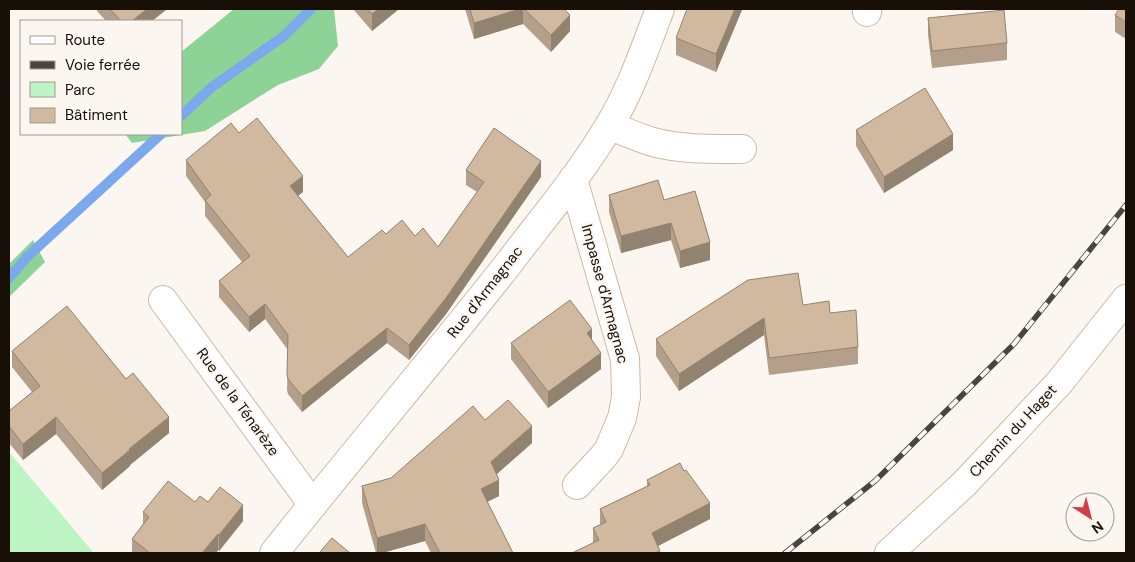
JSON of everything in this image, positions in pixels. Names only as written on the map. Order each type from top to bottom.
[{"type":"street","name":"Rue d'Armagnac","points":[[274,553],[453,334],[574,179],[610,126],[626,93],[660,9]]},
{"type":"street","points":[[610,126],[652,142],[673,146],[742,149]]},
{"type":"street","name":"Impasse d'Armagnac","points":[[574,179],[625,359],[626,397],[622,418],[609,449],[577,485]]},
{"type":"street","name":"Chemin du Haget","points":[[889,553],[964,484],[1059,383],[1126,299]]},
{"type":"street","name":"Rue de la Ténarèze","points":[[163,300],[313,505]]},
{"type":"green space","points":[[234,9],[334,9],[338,46],[319,69],[278,85],[205,131],[182,135],[182,51]]},
{"type":"green space","points":[[126,135],[181,135],[132,143]]},
{"type":"green space","points":[[33,240],[45,262],[9,297],[9,264]]},
{"type":"green space","points":[[9,452],[93,552],[92,553],[9,553]]},
{"type":"building","points":[[110,9],[147,9],[133,20],[120,20]]},
{"type":"building","points":[[367,9],[378,9],[372,14]]},
{"type":"building","points":[[470,9],[520,9],[474,23]]},
{"type":"building","points":[[524,9],[564,9],[570,15],[551,35]]},
{"type":"building","points":[[687,9],[735,9],[716,54],[676,38]]},
{"type":"building","points":[[1119,9],[1126,9],[1126,22],[1115,15]]},
{"type":"building","points":[[1004,10],[1007,43],[932,51],[928,18]]},
{"type":"building","points":[[925,88],[953,134],[884,177],[856,130]]},
{"type":"building","points":[[257,118],[303,176],[290,186],[348,257],[382,230],[386,234],[402,220],[415,236],[423,228],[438,247],[484,182],[466,170],[494,128],[541,161],[446,298],[409,345],[387,328],[302,396],[288,379],[288,335],[265,304],[249,317],[219,281],[250,256],[205,200],[211,195],[186,160],[231,123],[239,133]]},
{"type":"building","points":[[658,180],[664,200],[695,191],[710,242],[680,251],[671,223],[621,236],[609,195]]},
{"type":"building","points":[[798,273],[803,305],[829,301],[830,313],[856,310],[858,347],[769,358],[764,318],[679,374],[656,339],[748,280]]},
{"type":"building","points":[[570,300],[592,329],[587,333],[601,353],[548,392],[511,343]]},
{"type":"building","points":[[67,306],[126,379],[133,373],[169,417],[102,473],[56,417],[23,444],[9,426],[9,411],[40,386],[12,351]]},
{"type":"building","points":[[508,400],[532,426],[491,462],[499,480],[481,489],[513,553],[440,553],[425,524],[377,538],[362,486],[391,478],[473,406],[485,420]]},
{"type":"building","points":[[680,463],[684,471],[686,470],[710,503],[652,533],[660,551],[655,553],[572,553],[599,540],[593,528],[606,522],[600,509],[650,485],[647,480]]},
{"type":"building","points":[[168,481],[195,502],[200,496],[208,502],[220,487],[243,505],[202,553],[150,553],[132,539],[149,517],[143,512]]},
{"type":"building","points":[[332,538],[350,553],[319,553]]},
{"type":"waterway","points":[[182,115],[212,87],[284,36],[311,9]]},
{"type":"waterway","points":[[9,278],[27,257],[160,135]]},
{"type":"railway","points":[[785,553],[875,481],[1014,344],[1126,205]]}]
